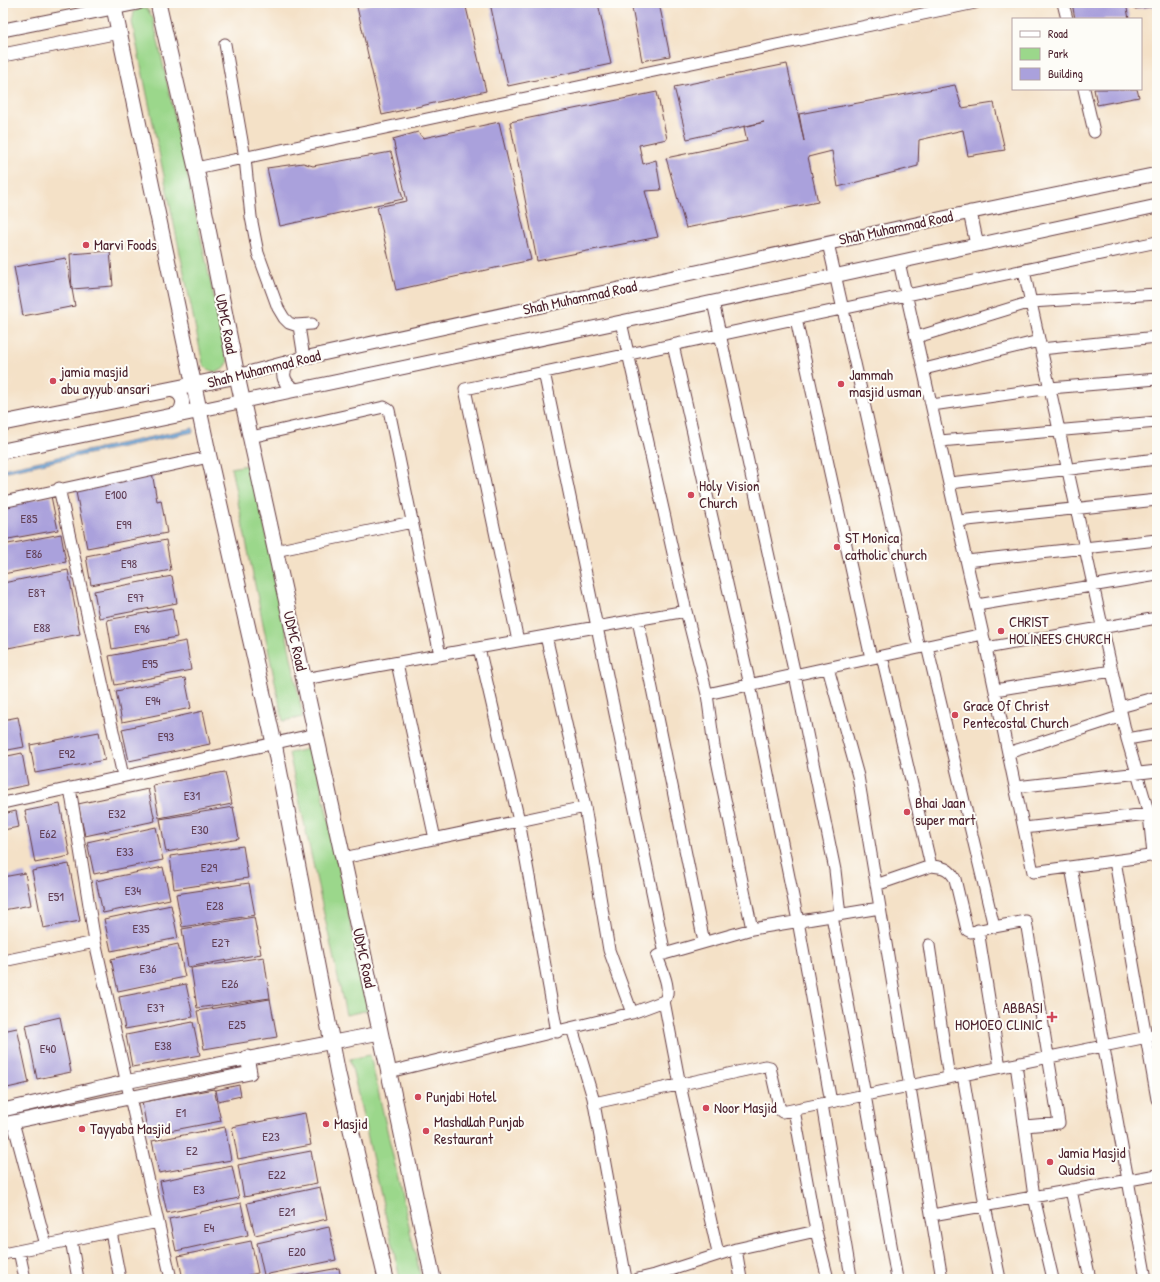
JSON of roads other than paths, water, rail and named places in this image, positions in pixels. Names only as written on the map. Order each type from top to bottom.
[{"type":"main road","name":"UDMC Road","points":[[158,3],[196,168],[237,376],[343,858],[433,1279]]},
{"type":"main road","points":[[113,6],[201,410],[209,457],[274,743],[331,1042],[386,1279]]},
{"type":"main road","name":"Shah Muhammad Road","points":[[3,423],[195,386],[237,376]]},
{"type":"main road","name":"Shah Muhammad Road","points":[[3,450],[201,410]]},
{"type":"street","points":[[3,30],[113,6],[138,3]]},
{"type":"street","points":[[196,168],[975,3]]},
{"type":"street","points":[[1063,3],[1067,18]]},
{"type":"street","points":[[3,55],[119,32]]},
{"type":"street","points":[[225,44],[245,158],[251,217],[258,253],[278,308],[289,323],[299,326],[312,324]]},
{"type":"street","points":[[1084,90],[1094,132]]},
{"type":"street","name":"Shah Muhammad Road","points":[[237,376],[304,358],[970,212],[1157,174]]},
{"type":"street","name":"Shah Muhammad Road","points":[[201,410],[621,322],[1157,206]]},
{"type":"street","points":[[970,212],[977,245]]},
{"type":"street","points":[[518,641],[465,389],[1157,242]]},
{"type":"street","points":[[828,243],[923,647],[994,927]]},
{"type":"street","points":[[899,262],[977,605],[1033,872],[1155,855],[1153,814],[1127,739],[1069,469],[1024,271]]},
{"type":"street","points":[[917,337],[1031,302],[1157,294]]},
{"type":"street","points":[[713,302],[795,675],[835,870],[836,916],[897,1279]]},
{"type":"street","points":[[796,319],[871,658]]},
{"type":"street","points":[[621,322],[627,355],[686,611],[707,694],[714,746],[752,929]]},
{"type":"street","points":[[299,326],[304,358]]},
{"type":"street","points":[[924,369],[1040,345],[1157,337]]},
{"type":"street","points":[[673,345],[750,685],[798,922],[827,1103],[851,1277]]},
{"type":"street","points":[[289,362],[284,370],[285,381],[288,385],[297,390]]},
{"type":"street","points":[[544,372],[665,954]]},
{"type":"street","points":[[932,405],[1050,388],[1157,379]]},
{"type":"street","points":[[169,390],[178,392],[183,400],[182,408],[177,414]]},
{"type":"street","points":[[251,437],[386,408],[389,410],[440,655]]},
{"type":"street","points":[[940,441],[1157,422]]},
{"type":"street","points":[[3,502],[59,488],[209,457]]},
{"type":"street","points":[[950,483],[1157,459]]},
{"type":"street","points":[[59,488],[123,776]]},
{"type":"street","points":[[958,521],[1157,500]]},
{"type":"street","points":[[275,551],[412,522]]},
{"type":"street","points":[[967,561],[1157,540]]},
{"type":"street","points":[[977,605],[1157,575]]},
{"type":"street","points":[[304,680],[686,611]]},
{"type":"street","points":[[986,648],[1157,618]]},
{"type":"street","points":[[638,620],[704,942]]},
{"type":"street","points":[[707,694],[983,634]]},
{"type":"street","points":[[546,636],[586,807],[609,950],[632,1013]]},
{"type":"street","points":[[479,648],[519,821],[557,1032]]},
{"type":"street","points":[[882,656],[931,866]]},
{"type":"street","points":[[397,663],[435,839]]},
{"type":"street","points":[[828,668],[858,776],[942,1279]]},
{"type":"street","points":[[995,690],[1112,671]]},
{"type":"street","points":[[1008,752],[1157,697]]},
{"type":"street","points":[[3,803],[316,734]]},
{"type":"street","points":[[1127,739],[1157,734]]},
{"type":"street","points":[[1016,788],[1157,771]]},
{"type":"street","points":[[70,788],[95,942],[125,1082],[171,1279]]},
{"type":"street","points":[[343,858],[586,807]]},
{"type":"street","points":[[1024,828],[1153,814]]},
{"type":"street","points":[[1115,860],[1157,1099]]},
{"type":"street","points":[[876,885],[931,866],[945,868],[952,873],[955,879],[967,930],[971,932],[1026,921],[1059,1123],[1025,1126]]},
{"type":"street","points":[[1071,867],[1146,1279]]},
{"type":"street","points":[[389,1072],[632,1013],[664,1001],[667,998],[668,991],[657,956],[752,929],[880,908]]},
{"type":"street","points":[[978,930],[1000,1067]]},
{"type":"street","points":[[3,961],[95,942]]},
{"type":"street","points":[[929,945],[950,1078]]},
{"type":"street","points":[[664,1001],[680,1085],[718,1253]]},
{"type":"street","points":[[572,1028],[594,1103],[626,1279]]},
{"type":"street","points":[[3,1110],[125,1082],[246,1057],[380,1032]]},
{"type":"street","points":[[594,1103],[765,1066],[770,1067],[780,1110],[782,1112],[1157,1035]]},
{"type":"street","points":[[46,1245],[8,1123],[250,1073],[246,1057]]},
{"type":"street","points":[[1016,1064],[1034,1197],[1053,1279]]},
{"type":"street","points":[[963,1075],[985,1206],[1000,1279]]},
{"type":"street","points":[[794,1110],[816,1230],[828,1279]]},
{"type":"street","points":[[932,1215],[1157,1175]]},
{"type":"street","points":[[1071,1190],[1090,1279]]},
{"type":"street","points":[[3,1254],[158,1222]]},
{"type":"street","points":[[638,1279],[656,1277],[718,1253],[736,1248],[816,1230]]},
{"type":"street","points":[[111,1232],[120,1279]]},
{"type":"street","points":[[71,1240],[78,1279]]},
{"type":"street","points":[[736,1248],[741,1279]]},
{"type":"street","points":[[19,1251],[25,1279]]},
{"type":"water","points":[[193,428],[193,432],[3,472],[3,469]]},
{"type":"place","name":"Marvi Foods","points":[[86,245]]},
{"type":"place","name":"jamia masjid abu ayyub ansari","points":[[53,381]]},
{"type":"place","name":"Jammah masjid usman","points":[[841,384]]},
{"type":"place","name":"Holy Vision Church","points":[[691,495]]},
{"type":"place","name":"ST Monica catholic church","points":[[837,547]]},
{"type":"place","name":"CHRIST HOLINEES CHURCH","points":[[1001,631]]},
{"type":"place","name":"Grace Of Christ Pentecostal Church","points":[[955,715]]},
{"type":"place","name":"Bhai Jaan super mart","points":[[907,812]]},
{"type":"place","name":"ABBASI HOMOEO CLINIC","points":[[1052,1017]]},
{"type":"place","name":"Punjabi Hotel","points":[[418,1097]]},
{"type":"place","name":"Noor Masjid","points":[[706,1108]]},
{"type":"place","name":"Masjid","points":[[326,1124]]},
{"type":"place","name":"Tayyaba Masjid","points":[[82,1129]]},
{"type":"place","name":"Mashallah Punjab Restaurant","points":[[426,1131]]},
{"type":"place","name":"Jamia Masjid Qudsia","points":[[1050,1162]]}]
